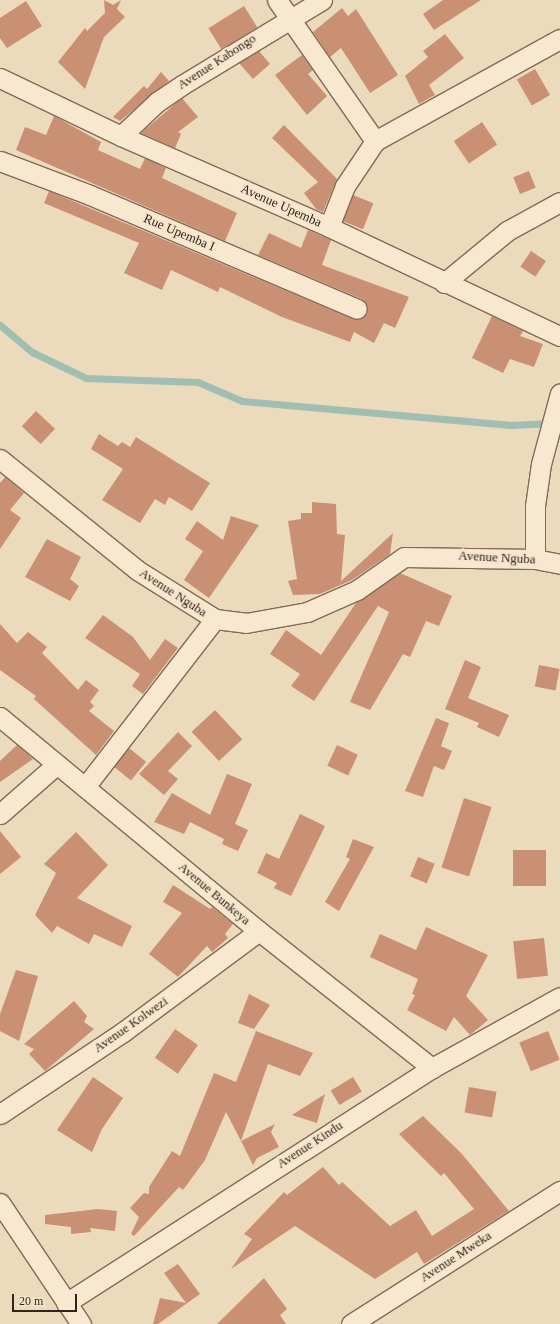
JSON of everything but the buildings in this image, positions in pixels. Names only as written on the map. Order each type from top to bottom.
[{"type":"street","points":[[277,0],[375,141]]},
{"type":"street","name":"Avenue Kabongo","points":[[122,136],[157,102],[289,18],[322,0]]},
{"type":"street","points":[[329,227],[345,186],[375,141],[560,39]]},
{"type":"street","name":"Avenue Upemba","points":[[0,78],[122,136],[329,227],[444,283],[560,336]]},
{"type":"street","name":"Rue Upemba I","points":[[0,161],[90,195],[357,309]]},
{"type":"street","points":[[444,283],[507,231],[560,202]]},
{"type":"street","points":[[535,559],[535,506],[548,437],[560,394]]},
{"type":"street","name":"Avenue Nguba","points":[[0,459],[137,570],[215,620],[246,623],[307,612],[358,590],[404,557],[535,559],[560,564]]},
{"type":"street","points":[[85,786],[215,620]]},
{"type":"street","name":"Avenue Bunkeya","points":[[0,717],[56,765],[85,786],[259,931],[432,1068]]},
{"type":"street","points":[[0,814],[56,765]]},
{"type":"street","name":"Avenue Kolwezi","points":[[0,1114],[122,1032],[259,931]]},
{"type":"street","name":"Avenue Kindu","points":[[66,1303],[432,1068],[560,997]]},
{"type":"street","name":"Avenue Mweka","points":[[351,1324],[560,1191]]},
{"type":"street","points":[[0,1204],[81,1324]]},
{"type":"waterway","points":[[0,325],[32,352],[86,378],[198,382],[242,401],[512,425],[550,423]]}]
